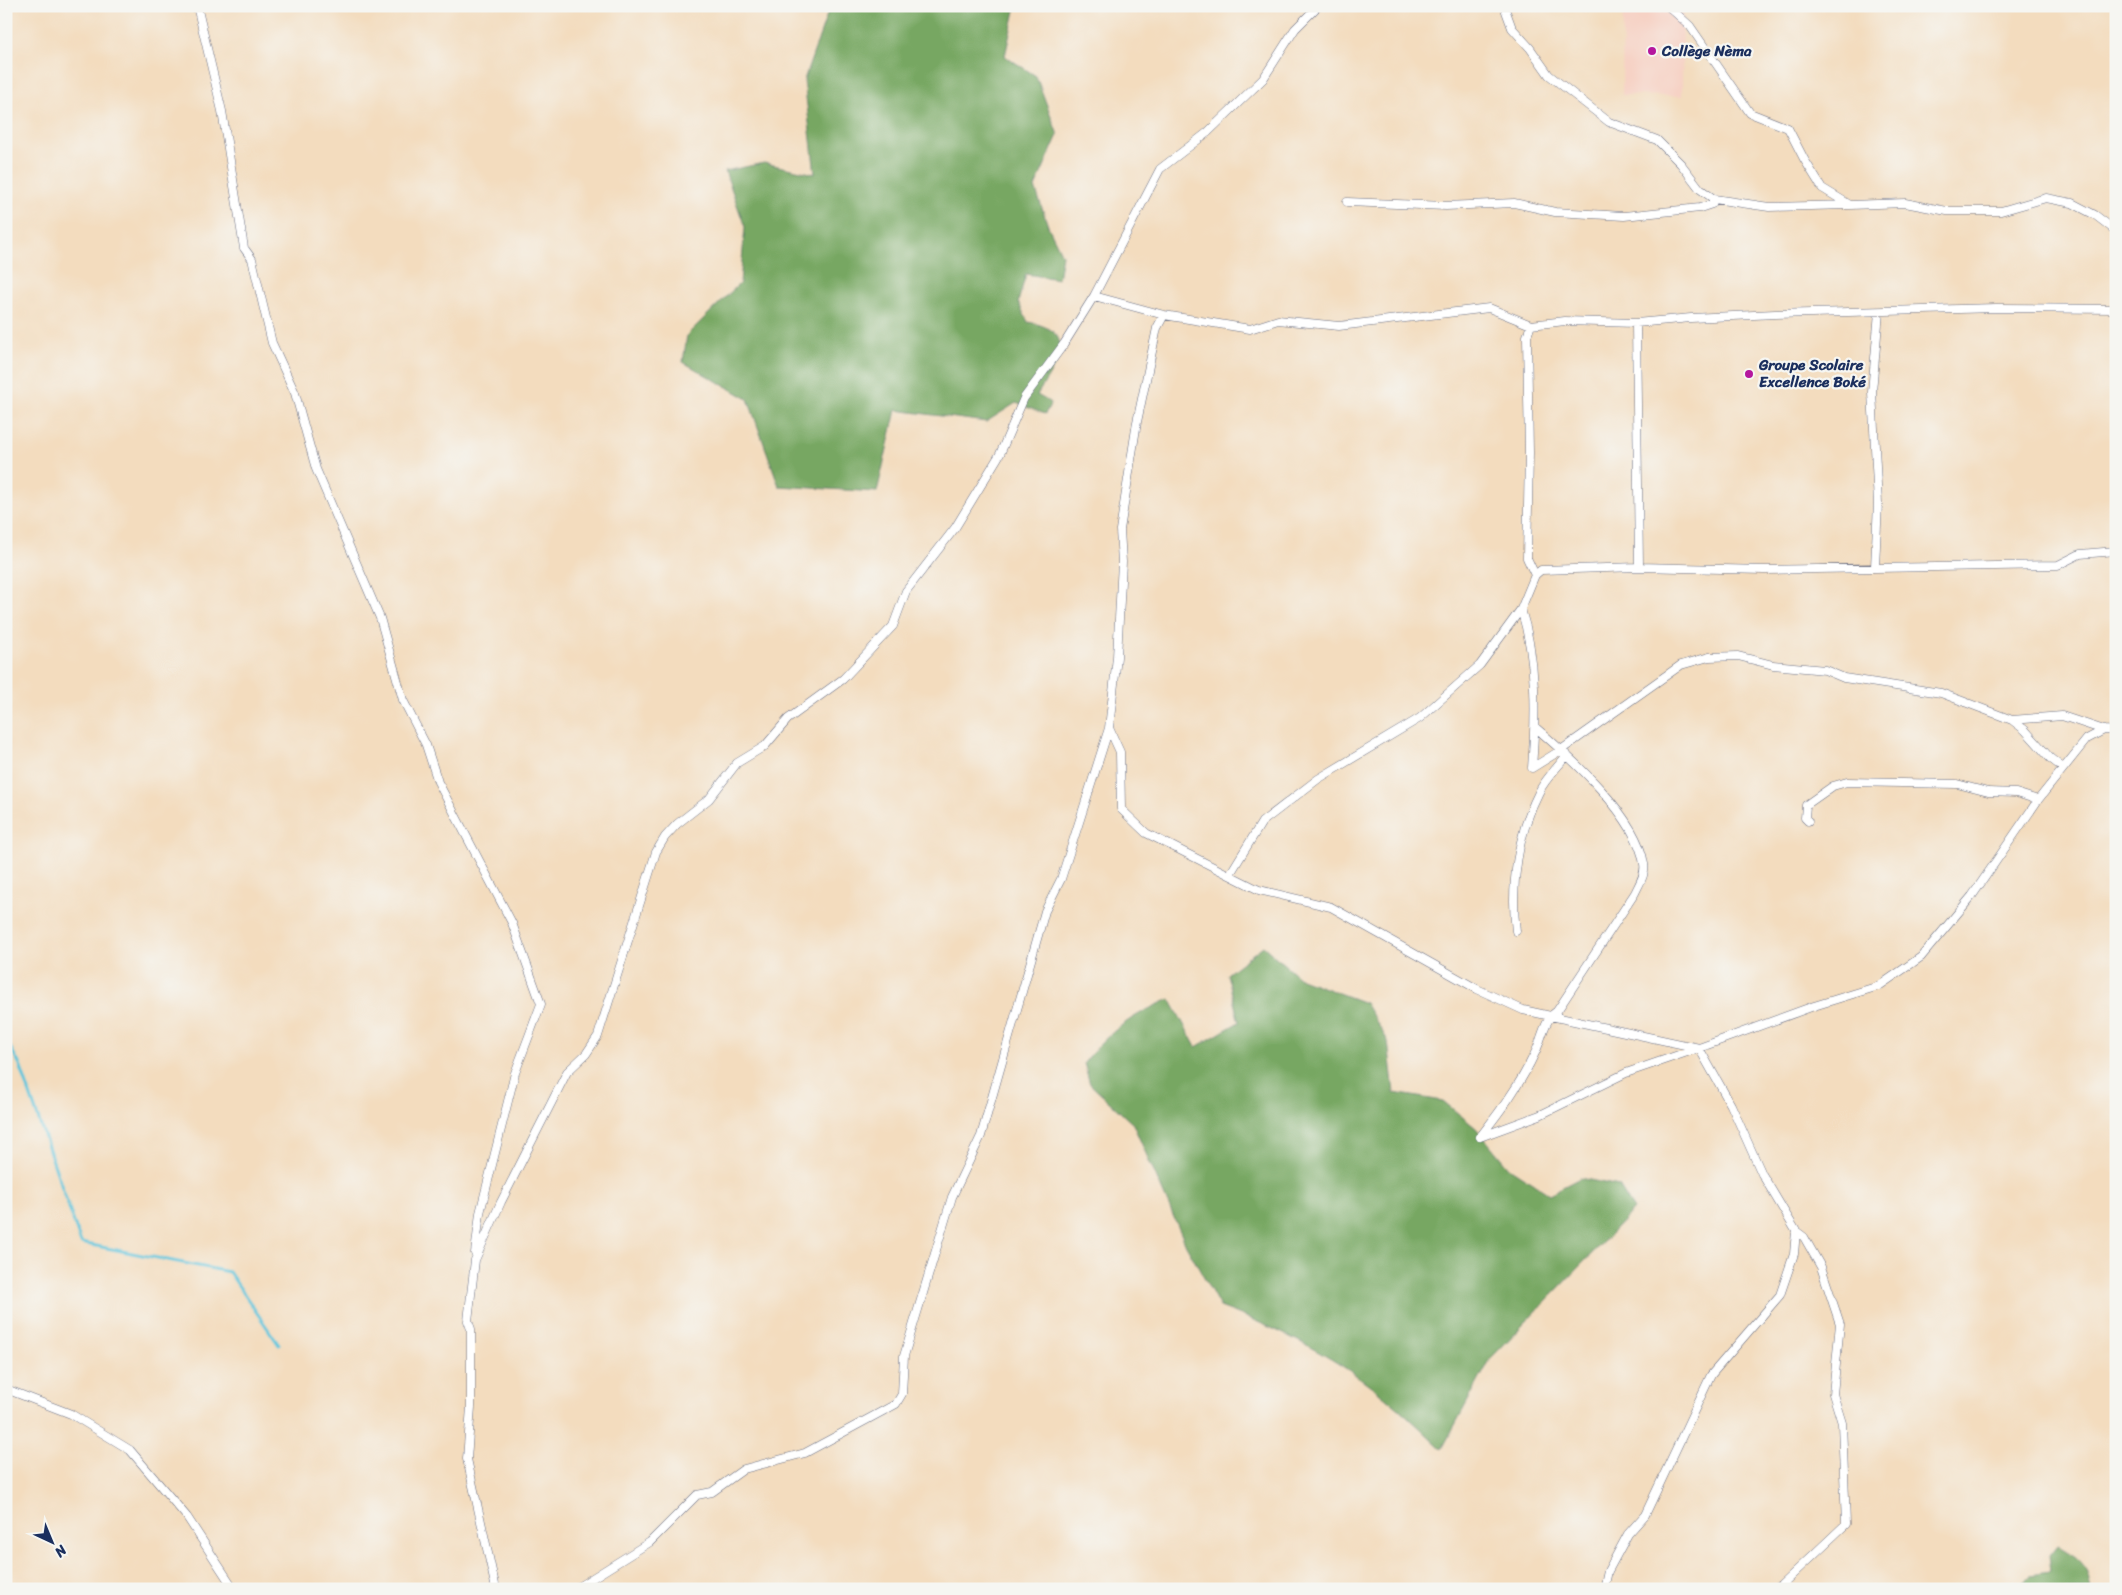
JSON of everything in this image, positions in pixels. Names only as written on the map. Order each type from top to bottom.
[{"type":"street","points":[[197,6],[222,111],[244,248],[252,259],[272,342],[295,393],[316,469],[380,618],[404,700],[426,745],[438,782],[512,924],[541,1004],[515,1073],[480,1213],[468,1321],[470,1329],[471,1407],[466,1458],[496,1589]]},
{"type":"street","points":[[474,1260],[501,1202],[567,1072],[586,1054],[598,1036],[656,852],[665,837],[677,824],[709,799],[737,763],[765,746],[788,719],[843,679],[893,626],[906,591],[955,528],[1000,454],[1024,398],[1064,344],[1094,296],[1160,169],[1208,132],[1263,79],[1296,29],[1318,6]]},
{"type":"street","points":[[1504,6],[1512,28],[1530,48],[1549,76],[1609,122],[1657,140],[1681,164],[1700,189],[1714,199],[1769,206],[1905,203],[1947,211],[2001,211],[2046,198],[2072,203],[2095,215],[2116,231]]},
{"type":"street","points":[[1668,6],[1690,26],[1750,113],[1788,128],[1822,188],[1850,205]]},
{"type":"street","points":[[1347,202],[1446,206],[1514,203],[1555,212],[1624,216],[1700,208],[1712,204],[1714,199]]},
{"type":"street","points":[[1094,296],[1164,315],[1250,329],[1278,320],[1338,326],[1490,308],[1532,325],[1565,321],[1636,323],[1710,317],[1996,308],[2116,309]]},
{"type":"street","points":[[1875,567],[1878,503],[1872,392],[1878,312]]},
{"type":"street","points":[[575,1589],[650,1542],[697,1495],[712,1492],[744,1469],[805,1454],[896,1404],[902,1394],[904,1356],[952,1197],[981,1136],[1045,911],[1061,879],[1109,728],[1117,657],[1122,562],[1120,530],[1137,422],[1157,328],[1164,315]]},
{"type":"street","points":[[1636,323],[1639,567]]},
{"type":"street","points":[[1532,325],[1527,336],[1529,453],[1527,558],[1535,574]]},
{"type":"street","points":[[1230,874],[1262,822],[1318,780],[1420,718],[1480,665],[1520,609],[1535,574],[1541,570],[1639,567],[1764,570],[2058,565],[2080,554],[2116,551]]},
{"type":"street","points":[[1520,609],[1529,634],[1535,727],[1532,768],[1564,753],[1681,665],[1720,656],[1738,656],[1773,665],[1812,667],[1844,678],[1941,693],[2012,720],[2025,730],[2050,758],[2064,768]]},
{"type":"street","points":[[2012,720],[2062,716],[2104,730],[2116,731]]},
{"type":"street","points":[[1535,727],[1564,753],[1608,798],[1635,836],[1645,865],[1642,879],[1634,893],[1556,1011],[1550,1015],[1535,1054],[1512,1096],[1480,1137],[1540,1115],[1626,1073],[1814,1006],[1879,986],[1921,957],[1972,896],[2038,800],[2087,739],[2104,730]]},
{"type":"street","points":[[1109,728],[1120,752],[1121,810],[1146,833],[1260,890],[1331,907],[1477,989],[1522,1010],[1687,1047],[1699,1048]]},
{"type":"street","points":[[1516,931],[1513,908],[1520,849],[1528,819],[1539,791],[1564,753]]},
{"type":"street","points":[[1808,821],[1805,818],[1806,805],[1833,786],[1847,782],[1957,784],[1988,792],[2016,793],[2038,800]]},
{"type":"street","points":[[1699,1048],[1731,1104],[1762,1174],[1796,1231],[1804,1236],[1821,1267],[1840,1324],[1833,1394],[1842,1423],[1846,1524],[1777,1589]]},
{"type":"street","points":[[1604,1589],[1608,1570],[1628,1534],[1645,1515],[1711,1375],[1780,1295],[1794,1254],[1796,1231]]},
{"type":"street","points":[[6,1389],[71,1414],[130,1450],[187,1517],[234,1589]]},
{"type":"shaded area","name":"Collège Nèma","points":[[1623,6],[1683,6],[1682,96],[1622,95]]},
{"type":"green space","points":[[830,6],[1016,6],[1005,56],[1036,76],[1058,135],[1035,187],[1048,226],[1062,255],[1058,279],[1026,274],[1018,302],[1028,322],[1045,327],[1055,333],[1059,342],[1060,351],[1056,361],[1037,395],[1051,403],[1045,414],[1016,403],[986,422],[896,410],[877,492],[779,486],[748,399],[683,362],[687,335],[740,283],[745,227],[725,171],[764,163],[815,174],[804,80]]},
{"type":"green space","points":[[1263,946],[1301,979],[1365,1003],[1388,1041],[1394,1093],[1443,1101],[1476,1128],[1509,1168],[1549,1194],[1580,1178],[1619,1186],[1634,1210],[1491,1358],[1442,1449],[1391,1402],[1331,1359],[1265,1325],[1220,1307],[1186,1245],[1133,1124],[1090,1084],[1084,1063],[1103,1041],[1133,1018],[1170,999],[1196,1047],[1239,1022],[1227,974]]},
{"type":"green space","points":[[2057,1545],[2081,1562],[2087,1572],[2091,1589],[2017,1589],[2029,1575],[2051,1572],[2049,1555]]},
{"type":"waterway","points":[[6,1040],[20,1065],[81,1243],[229,1272],[279,1345]]},
{"type":"place","name":"Collège Nèma","points":[[1652,51]]},
{"type":"place","name":"Groupe Scolaire Excellence Boké","points":[[1749,374]]}]
